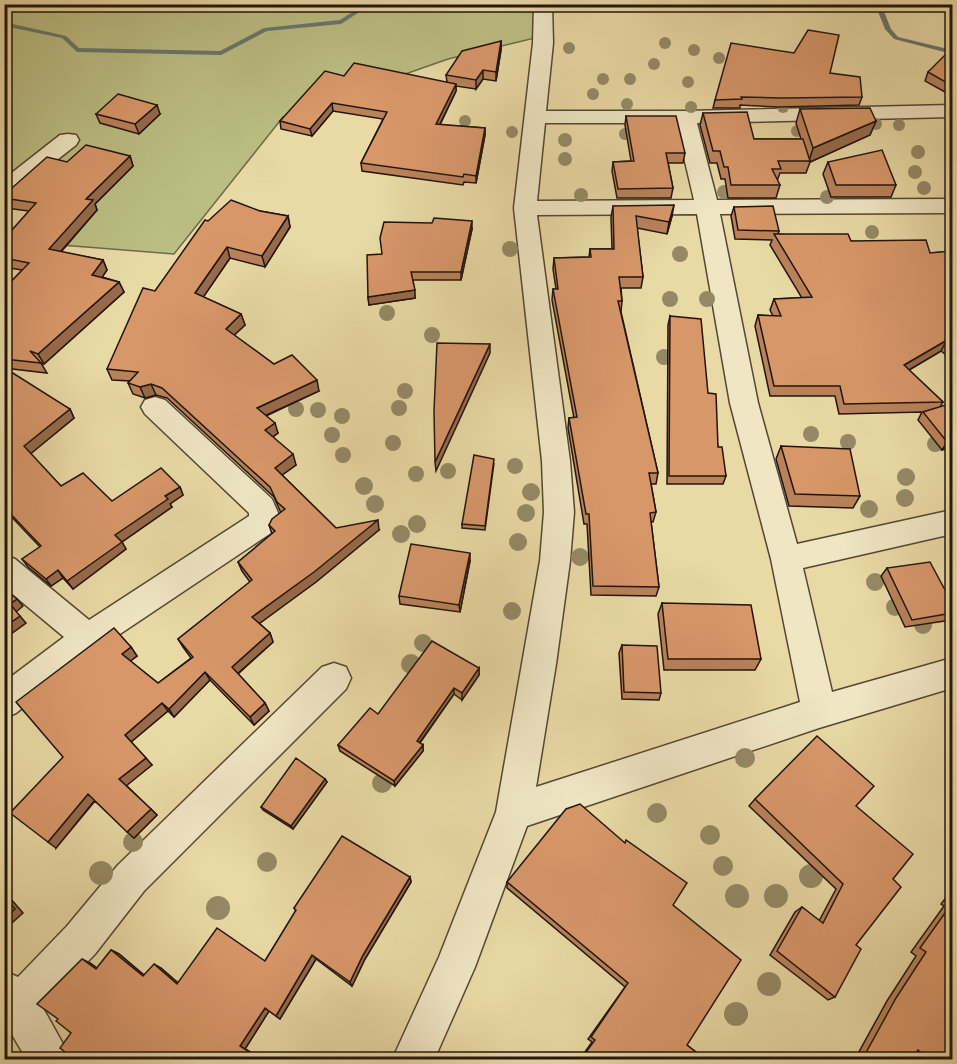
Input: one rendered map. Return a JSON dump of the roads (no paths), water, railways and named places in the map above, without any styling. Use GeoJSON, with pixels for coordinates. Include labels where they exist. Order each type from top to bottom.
{"type":"FeatureCollection","features":[{"type":"Feature","properties":{"kind":"street"},"geometry":{"type":"LineString","coordinates":[[413,1059],[455,967],[514,812],[540,664],[555,561],[559,512],[556,461],[525,208],[543,43],[543,4]]}},
{"type":"Feature","properties":{"kind":"street"},"geometry":{"type":"LineString","coordinates":[[534,117],[685,117],[952,111]]}},
{"type":"Feature","properties":{"kind":"street"},"geometry":{"type":"LineString","coordinates":[[685,117],[706,207],[744,403],[786,560],[819,712]]}},
{"type":"Feature","properties":{"kind":"street"},"geometry":{"type":"LineString","coordinates":[[4,190],[68,140]]}},
{"type":"Feature","properties":{"kind":"street"},"geometry":{"type":"LineString","coordinates":[[525,208],[952,206]]}},
{"type":"Feature","properties":{"kind":"street"},"geometry":{"type":"LineString","coordinates":[[4,702],[88,638],[260,524],[264,516],[262,507],[155,407]]}},
{"type":"Feature","properties":{"kind":"street"},"geometry":{"type":"LineString","coordinates":[[786,560],[952,522]]}},
{"type":"Feature","properties":{"kind":"street"},"geometry":{"type":"LineString","coordinates":[[4,568],[88,638]]}},
{"type":"Feature","properties":{"kind":"street"},"geometry":{"type":"LineString","coordinates":[[514,812],[819,712],[952,673]]}},
{"type":"Feature","properties":{"kind":"street"},"geometry":{"type":"LineString","coordinates":[[51,1059],[11,998],[81,940],[130,878],[334,678]]}},
{"type":"Feature","properties":{"kind":"waterway"},"geometry":{"type":"LineString","coordinates":[[4,24],[64,37],[77,50],[221,53],[266,29],[341,22],[359,10],[374,4]]}},
{"type":"Feature","properties":{"kind":"waterway"},"geometry":{"type":"LineString","coordinates":[[878,4],[888,29],[896,38],[952,52]]}}]}
